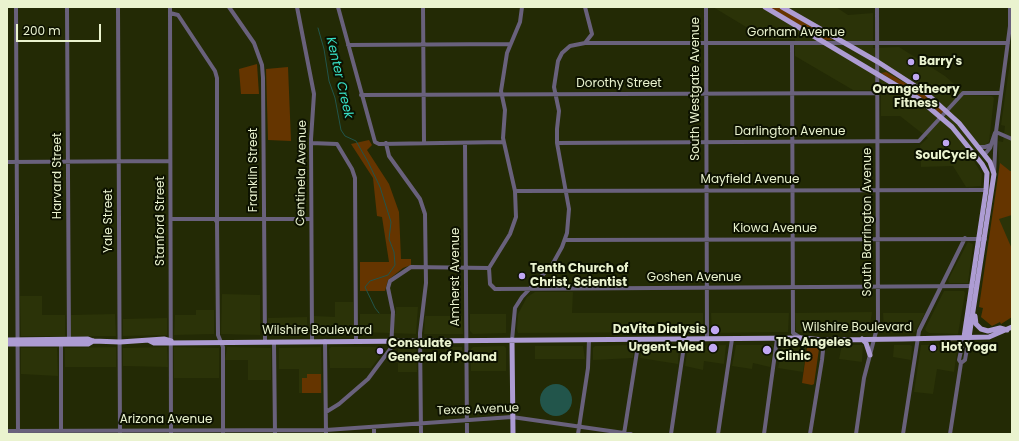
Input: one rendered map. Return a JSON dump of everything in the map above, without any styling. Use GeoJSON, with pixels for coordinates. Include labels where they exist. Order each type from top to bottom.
{"type":"FeatureCollection","features":[{"type":"Feature","properties":{"kind":"main road"},"geometry":{"type":"LineString","coordinates":[[765,7],[919,99],[942,117],[982,164],[987,173],[986,190],[972,287],[967,337]]}},
{"type":"Feature","properties":{"kind":"main road"},"geometry":{"type":"LineString","coordinates":[[782,7],[878,62],[908,81],[947,110],[979,146],[992,166],[994,174],[985,239],[967,337]]}},
{"type":"Feature","properties":{"kind":"main road"},"geometry":{"type":"LineString","coordinates":[[841,52],[867,64],[878,62]]}},
{"type":"Feature","properties":{"kind":"main road"},"geometry":{"type":"LineString","coordinates":[[877,73],[886,71],[908,81]]}},
{"type":"Feature","properties":{"kind":"main road"},"geometry":{"type":"LineString","coordinates":[[974,153],[980,152],[979,146]]}},
{"type":"Feature","properties":{"kind":"main road"},"geometry":{"type":"LineString","coordinates":[[982,164],[982,158],[985,154]]}},
{"type":"Feature","properties":{"kind":"main road"},"geometry":{"type":"LineString","coordinates":[[976,293],[975,318],[978,327],[985,331],[1000,328],[1007,330]]}},
{"type":"Feature","properties":{"kind":"main road","name":"Wilshire Boulevard"},"geometry":{"type":"LineString","coordinates":[[7,340],[17,342],[61,342],[88,339],[93,341],[150,341],[156,343],[171,341],[274,342],[800,338],[824,340],[862,340],[989,337],[1007,330],[1012,326]]}},
{"type":"Feature","properties":{"kind":"main road"},"geometry":{"type":"LineString","coordinates":[[512,340],[513,434]]}},
{"type":"Feature","properties":{"kind":"main road"},"geometry":{"type":"LineString","coordinates":[[862,340],[867,344],[870,355]]}},
{"type":"Feature","properties":{"kind":"main road","name":"Wilshire Boulevard"},"geometry":{"type":"LineString","coordinates":[[7,344],[17,342]]}},
{"type":"Feature","properties":{"kind":"street"},"geometry":{"type":"LineString","coordinates":[[16,7],[18,433]]}},
{"type":"Feature","properties":{"kind":"street","name":"Harvard Street"},"geometry":{"type":"LineString","coordinates":[[67,7],[69,341]]}},
{"type":"Feature","properties":{"kind":"street","name":"Yale Street"},"geometry":{"type":"LineString","coordinates":[[118,7],[120,432]]}},
{"type":"Feature","properties":{"kind":"street","name":"Stanford Street"},"geometry":{"type":"LineString","coordinates":[[170,7],[172,432]]}},
{"type":"Feature","properties":{"kind":"street","name":"Franklin Street"},"geometry":{"type":"LineString","coordinates":[[229,7],[254,43],[262,65],[264,84],[265,342]]}},
{"type":"Feature","properties":{"kind":"street","name":"Centinela Avenue"},"geometry":{"type":"LineString","coordinates":[[297,7],[314,94],[311,143],[312,341]]}},
{"type":"Feature","properties":{"kind":"street"},"geometry":{"type":"LineString","coordinates":[[338,7],[375,142],[504,142]]}},
{"type":"Feature","properties":{"kind":"street"},"geometry":{"type":"LineString","coordinates":[[423,7],[424,143]]}},
{"type":"Feature","properties":{"kind":"street"},"geometry":{"type":"LineString","coordinates":[[326,412],[339,404],[368,379],[390,348],[392,341],[393,312],[388,291],[389,283],[407,268],[489,268],[502,250],[514,224],[516,210],[515,191],[504,142],[505,110],[501,94],[504,65],[510,44],[520,22],[522,7]]}},
{"type":"Feature","properties":{"kind":"street"},"geometry":{"type":"LineString","coordinates":[[585,7],[592,34],[585,43]]}},
{"type":"Feature","properties":{"kind":"street","name":"South Westgate Avenue"},"geometry":{"type":"LineString","coordinates":[[706,7],[707,339]]}},
{"type":"Feature","properties":{"kind":"street","name":"South Barrington Avenue"},"geometry":{"type":"LineString","coordinates":[[856,434],[870,355],[878,324],[877,7]]}},
{"type":"Feature","properties":{"kind":"street"},"geometry":{"type":"LineString","coordinates":[[994,174],[996,132],[1008,43],[1010,7]]}},
{"type":"Feature","properties":{"kind":"street"},"geometry":{"type":"LineString","coordinates":[[170,13],[178,15],[212,65],[217,78],[218,335],[223,346],[224,432]]}},
{"type":"Feature","properties":{"kind":"street","name":"Gorham Avenue"},"geometry":{"type":"LineString","coordinates":[[554,94],[558,61],[562,53],[570,46],[585,43],[1008,43]]}},
{"type":"Feature","properties":{"kind":"street"},"geometry":{"type":"LineString","coordinates":[[792,43],[793,333],[800,338]]}},
{"type":"Feature","properties":{"kind":"street"},"geometry":{"type":"LineString","coordinates":[[348,45],[510,44]]}},
{"type":"Feature","properties":{"kind":"street","name":"Dorothy Street"},"geometry":{"type":"LineString","coordinates":[[361,95],[706,94],[792,92],[877,93]]}},
{"type":"Feature","properties":{"kind":"street","name":"Darlington Avenue"},"geometry":{"type":"LineString","coordinates":[[557,143],[919,141],[963,93],[1001,93]]}},
{"type":"Feature","properties":{"kind":"street"},"geometry":{"type":"LineString","coordinates":[[512,340],[515,308],[522,297],[552,265],[565,240],[569,218],[566,191],[557,143],[556,129],[559,111],[554,94]]}},
{"type":"Feature","properties":{"kind":"street"},"geometry":{"type":"LineString","coordinates":[[996,132],[1012,139]]}},
{"type":"Feature","properties":{"kind":"street"},"geometry":{"type":"LineString","coordinates":[[985,154],[996,132]]}},
{"type":"Feature","properties":{"kind":"street"},"geometry":{"type":"LineString","coordinates":[[311,143],[337,144],[352,169],[356,186],[356,341]]}},
{"type":"Feature","properties":{"kind":"street"},"geometry":{"type":"LineString","coordinates":[[386,143],[389,156],[418,195],[423,204],[425,214],[426,268],[420,341],[421,434]]}},
{"type":"Feature","properties":{"kind":"street","name":"Amherst Avenue"},"geometry":{"type":"LineString","coordinates":[[465,143],[467,434]]}},
{"type":"Feature","properties":{"kind":"street"},"geometry":{"type":"LineString","coordinates":[[979,146],[987,147],[991,144]]}},
{"type":"Feature","properties":{"kind":"street"},"geometry":{"type":"LineString","coordinates":[[7,162],[170,161]]}},
{"type":"Feature","properties":{"kind":"street","name":"Mayfield Avenue"},"geometry":{"type":"LineString","coordinates":[[515,191],[986,190]]}},
{"type":"Feature","properties":{"kind":"street"},"geometry":{"type":"LineString","coordinates":[[171,220],[311,219]]}},
{"type":"Feature","properties":{"kind":"street"},"geometry":{"type":"LineString","coordinates":[[903,434],[918,338],[965,238]]}},
{"type":"Feature","properties":{"kind":"street","name":"Kiowa Avenue"},"geometry":{"type":"LineString","coordinates":[[565,240],[985,239]]}},
{"type":"Feature","properties":{"kind":"street","name":"Goshen Avenue"},"geometry":{"type":"LineString","coordinates":[[489,268],[490,284],[493,288],[972,287]]}},
{"type":"Feature","properties":{"kind":"street"},"geometry":{"type":"LineString","coordinates":[[972,287],[978,283]]}},
{"type":"Feature","properties":{"kind":"street"},"geometry":{"type":"LineString","coordinates":[[950,434],[961,363],[965,360],[967,337]]}},
{"type":"Feature","properties":{"kind":"street"},"geometry":{"type":"LineString","coordinates":[[671,434],[685,339]]}},
{"type":"Feature","properties":{"kind":"street"},"geometry":{"type":"LineString","coordinates":[[718,434],[732,339]]}},
{"type":"Feature","properties":{"kind":"street"},"geometry":{"type":"LineString","coordinates":[[764,434],[777,339]]}},
{"type":"Feature","properties":{"kind":"street"},"geometry":{"type":"LineString","coordinates":[[578,434],[588,368],[589,340]]}},
{"type":"Feature","properties":{"kind":"street"},"geometry":{"type":"LineString","coordinates":[[624,434],[639,340]]}},
{"type":"Feature","properties":{"kind":"street"},"geometry":{"type":"LineString","coordinates":[[810,434],[824,340]]}},
{"type":"Feature","properties":{"kind":"street"},"geometry":{"type":"LineString","coordinates":[[325,341],[326,432]]}},
{"type":"Feature","properties":{"kind":"street"},"geometry":{"type":"LineString","coordinates":[[61,342],[62,433]]}},
{"type":"Feature","properties":{"kind":"street"},"geometry":{"type":"LineString","coordinates":[[274,342],[275,432]]}},
{"type":"Feature","properties":{"kind":"street","name":"Texas Avenue"},"geometry":{"type":"LineString","coordinates":[[326,432],[421,423],[512,417],[631,434]]}},
{"type":"Feature","properties":{"kind":"street"},"geometry":{"type":"LineString","coordinates":[[374,427],[374,434]]}},
{"type":"Feature","properties":{"kind":"street","name":"Arizona Avenue"},"geometry":{"type":"LineString","coordinates":[[7,432],[326,432]]}},
{"type":"Feature","properties":{"kind":"shaded area"},"geometry":{"type":"Polygon","coordinates":[[[713,7],[836,7],[848,15],[873,13],[873,48],[899,47],[945,76],[967,95],[992,96],[994,98],[989,142],[970,155],[982,174],[981,186],[966,187],[953,166],[921,167],[920,145],[928,138],[900,116],[881,116],[881,90],[853,90],[795,56],[795,39],[766,39],[713,7]]]}},
{"type":"Feature","properties":{"kind":"shaded area"},"geometry":{"type":"Polygon","coordinates":[[[769,7],[779,7],[833,40],[825,40],[769,7]]]}},
{"type":"Feature","properties":{"kind":"shaded area"},"geometry":{"type":"Polygon","coordinates":[[[1012,48],[1012,317],[1001,324],[1000,322],[992,326],[981,317],[983,308],[979,307],[999,168],[998,141],[1003,142],[1005,126],[1001,125],[1012,48]]]}},
{"type":"Feature","properties":{"kind":"shaded area"},"geometry":{"type":"Polygon","coordinates":[[[257,64],[259,94],[241,94],[239,69],[257,64]]]}},
{"type":"Feature","properties":{"kind":"shaded area"},"geometry":{"type":"Polygon","coordinates":[[[288,67],[291,141],[268,140],[266,69],[288,67]]]}},
{"type":"Feature","properties":{"kind":"shaded area"},"geometry":{"type":"Polygon","coordinates":[[[886,72],[919,91],[944,110],[941,114],[920,97],[881,73],[886,72]]]}},
{"type":"Feature","properties":{"kind":"shaded area"},"geometry":{"type":"Polygon","coordinates":[[[369,140],[372,145],[367,150],[389,184],[399,212],[401,259],[411,259],[411,265],[403,268],[388,280],[385,291],[360,291],[360,262],[389,262],[382,217],[377,216],[373,178],[351,144],[369,140]]]}},
{"type":"Feature","properties":{"kind":"shaded area"},"geometry":{"type":"Polygon","coordinates":[[[1000,163],[1012,171],[1012,215],[999,219],[1012,249],[1012,317],[1001,324],[1000,322],[992,326],[981,317],[983,308],[979,307],[1000,163]]]}},
{"type":"Feature","properties":{"kind":"shaded area"},"geometry":{"type":"Polygon","coordinates":[[[968,242],[973,244],[968,283],[949,283],[948,280],[968,242]]]}},
{"type":"Feature","properties":{"kind":"shaded area"},"geometry":{"type":"Polygon","coordinates":[[[944,291],[964,291],[965,293],[958,334],[929,333],[925,329],[944,291]]]}},
{"type":"Feature","properties":{"kind":"shaded area"},"geometry":{"type":"Polygon","coordinates":[[[535,292],[573,292],[572,313],[703,313],[703,332],[518,333],[518,314],[527,297],[535,292]]]}},
{"type":"Feature","properties":{"kind":"shaded area"},"geometry":{"type":"Polygon","coordinates":[[[222,294],[260,295],[260,335],[221,334],[222,294]]]}},
{"type":"Feature","properties":{"kind":"shaded area"},"geometry":{"type":"Polygon","coordinates":[[[20,296],[42,296],[42,315],[65,315],[65,336],[21,336],[20,296]]]}},
{"type":"Feature","properties":{"kind":"shaded area"},"geometry":{"type":"Polygon","coordinates":[[[335,302],[353,302],[354,332],[352,334],[314,334],[314,316],[335,317],[335,302]]]}},
{"type":"Feature","properties":{"kind":"shaded area"},"geometry":{"type":"Polygon","coordinates":[[[396,307],[418,307],[416,334],[360,332],[360,314],[396,314],[396,307]]]}},
{"type":"Feature","properties":{"kind":"shaded area"},"geometry":{"type":"Polygon","coordinates":[[[196,310],[214,310],[214,334],[174,335],[175,315],[196,315],[196,310]]]}},
{"type":"Feature","properties":{"kind":"shaded area"},"geometry":{"type":"Polygon","coordinates":[[[872,312],[869,332],[796,331],[795,313],[872,312]]]}},
{"type":"Feature","properties":{"kind":"shaded area"},"geometry":{"type":"Polygon","coordinates":[[[711,313],[789,313],[788,332],[712,333],[711,313]]]}},
{"type":"Feature","properties":{"kind":"shaded area"},"geometry":{"type":"Polygon","coordinates":[[[883,313],[925,313],[915,332],[886,332],[884,330],[883,313]]]}},
{"type":"Feature","properties":{"kind":"shaded area"},"geometry":{"type":"Polygon","coordinates":[[[115,314],[116,336],[71,336],[71,315],[115,314]]]}},
{"type":"Feature","properties":{"kind":"shaded area"},"geometry":{"type":"Polygon","coordinates":[[[470,314],[506,314],[506,333],[473,334],[470,331],[470,314]]]}},
{"type":"Feature","properties":{"kind":"shaded area"},"geometry":{"type":"Polygon","coordinates":[[[425,316],[462,316],[463,334],[424,334],[425,316]]]}},
{"type":"Feature","properties":{"kind":"shaded area"},"geometry":{"type":"Polygon","coordinates":[[[307,317],[307,334],[268,333],[268,318],[307,317]]]}},
{"type":"Feature","properties":{"kind":"shaded area"},"geometry":{"type":"Polygon","coordinates":[[[167,318],[167,335],[123,336],[123,319],[167,318]]]}},
{"type":"Feature","properties":{"kind":"shaded area"},"geometry":{"type":"Polygon","coordinates":[[[958,344],[954,372],[937,369],[933,394],[914,392],[921,345],[958,344]]]}},
{"type":"Feature","properties":{"kind":"shaded area"},"geometry":{"type":"Polygon","coordinates":[[[631,345],[634,347],[633,358],[593,360],[593,348],[595,346],[631,345]]]}},
{"type":"Feature","properties":{"kind":"shaded area"},"geometry":{"type":"Polygon","coordinates":[[[679,345],[678,364],[640,358],[642,346],[679,345]]]}},
{"type":"Feature","properties":{"kind":"shaded area"},"geometry":{"type":"Polygon","coordinates":[[[726,345],[724,364],[704,361],[703,370],[685,366],[688,346],[726,345]]]}},
{"type":"Feature","properties":{"kind":"shaded area"},"geometry":{"type":"Polygon","coordinates":[[[736,345],[772,345],[774,347],[770,367],[753,363],[752,369],[732,366],[736,345]]]}},
{"type":"Feature","properties":{"kind":"shaded area"},"geometry":{"type":"Polygon","coordinates":[[[807,345],[803,372],[778,368],[783,346],[807,345]]]}},
{"type":"Feature","properties":{"kind":"shaded area"},"geometry":{"type":"Polygon","coordinates":[[[842,345],[863,345],[862,362],[839,359],[842,345]]]}},
{"type":"Feature","properties":{"kind":"shaded area"},"geometry":{"type":"Polygon","coordinates":[[[894,345],[912,346],[911,360],[893,357],[894,345]]]}},
{"type":"Feature","properties":{"kind":"shaded area"},"geometry":{"type":"Polygon","coordinates":[[[504,346],[506,348],[506,371],[471,371],[471,349],[473,347],[504,346]]]}},
{"type":"Feature","properties":{"kind":"shaded area"},"geometry":{"type":"Polygon","coordinates":[[[535,346],[583,346],[585,359],[535,359],[535,346]]]}},
{"type":"Feature","properties":{"kind":"shaded area"},"geometry":{"type":"Polygon","coordinates":[[[116,347],[116,367],[65,367],[65,348],[116,347]]]}},
{"type":"Feature","properties":{"kind":"shaded area"},"geometry":{"type":"Polygon","coordinates":[[[167,347],[168,367],[123,366],[123,348],[167,347]]]}},
{"type":"Feature","properties":{"kind":"shaded area"},"geometry":{"type":"Polygon","coordinates":[[[174,347],[219,348],[219,378],[174,378],[174,347]]]}},
{"type":"Feature","properties":{"kind":"shaded area"},"geometry":{"type":"Polygon","coordinates":[[[227,347],[271,348],[271,380],[248,380],[248,360],[225,360],[227,347]]]}},
{"type":"Feature","properties":{"kind":"shaded area"},"geometry":{"type":"Polygon","coordinates":[[[321,347],[322,393],[299,393],[299,369],[279,369],[279,348],[321,347]]]}},
{"type":"Feature","properties":{"kind":"shaded area"},"geometry":{"type":"Polygon","coordinates":[[[331,347],[383,347],[384,351],[371,368],[330,368],[329,349],[331,347]]]}},
{"type":"Feature","properties":{"kind":"shaded area"},"geometry":{"type":"Polygon","coordinates":[[[398,347],[416,347],[417,372],[398,372],[398,347]]]}},
{"type":"Feature","properties":{"kind":"shaded area"},"geometry":{"type":"Polygon","coordinates":[[[445,347],[462,347],[462,359],[445,359],[445,347]]]}},
{"type":"Feature","properties":{"kind":"shaded area"},"geometry":{"type":"Polygon","coordinates":[[[807,347],[817,347],[819,349],[814,384],[812,385],[802,383],[807,347]]]}},
{"type":"Feature","properties":{"kind":"shaded area"},"geometry":{"type":"Polygon","coordinates":[[[21,348],[57,348],[58,376],[21,374],[21,348]]]}},
{"type":"Feature","properties":{"kind":"shaded area"},"geometry":{"type":"Polygon","coordinates":[[[307,374],[321,374],[321,393],[302,393],[302,378],[307,378],[307,374]]]}},
{"type":"Feature","properties":{"kind":"water"},"geometry":{"type":"Polygon","coordinates":[[[556,384],[562,385],[569,391],[572,400],[571,406],[565,413],[556,416],[550,415],[543,409],[540,400],[541,394],[547,387],[556,384]]]}},
{"type":"Feature","properties":{"kind":"waterway","name":"Kenter Creek"},"geometry":{"type":"LineString","coordinates":[[318,28],[324,49],[329,81],[335,98],[341,130],[345,136],[356,141],[368,162],[380,187],[391,222],[389,239],[394,252],[395,265],[388,275],[370,281],[365,287],[379,313]]}},
{"type":"Feature","properties":{"kind":"place","name":"Barry's"},"geometry":{"type":"Point","coordinates":[911,62]}},
{"type":"Feature","properties":{"kind":"place","name":"Orangetheory Fitness"},"geometry":{"type":"Point","coordinates":[916,77]}},
{"type":"Feature","properties":{"kind":"place","name":"SoulCycle"},"geometry":{"type":"Point","coordinates":[946,143]}},
{"type":"Feature","properties":{"kind":"place","name":"Tenth Church of Christ, Scientist"},"geometry":{"type":"Point","coordinates":[522,276]}},
{"type":"Feature","properties":{"kind":"place","name":"DaVita Dialysis"},"geometry":{"type":"Point","coordinates":[715,330]}},
{"type":"Feature","properties":{"kind":"place","name":"Urgent-Med"},"geometry":{"type":"Point","coordinates":[713,348]}},
{"type":"Feature","properties":{"kind":"place","name":"Hot Yoga"},"geometry":{"type":"Point","coordinates":[933,348]}},
{"type":"Feature","properties":{"kind":"place","name":"The Angeles Clinic"},"geometry":{"type":"Point","coordinates":[767,350]}},
{"type":"Feature","properties":{"kind":"place","name":"Consulate General of Poland"},"geometry":{"type":"Point","coordinates":[380,351]}}]}
